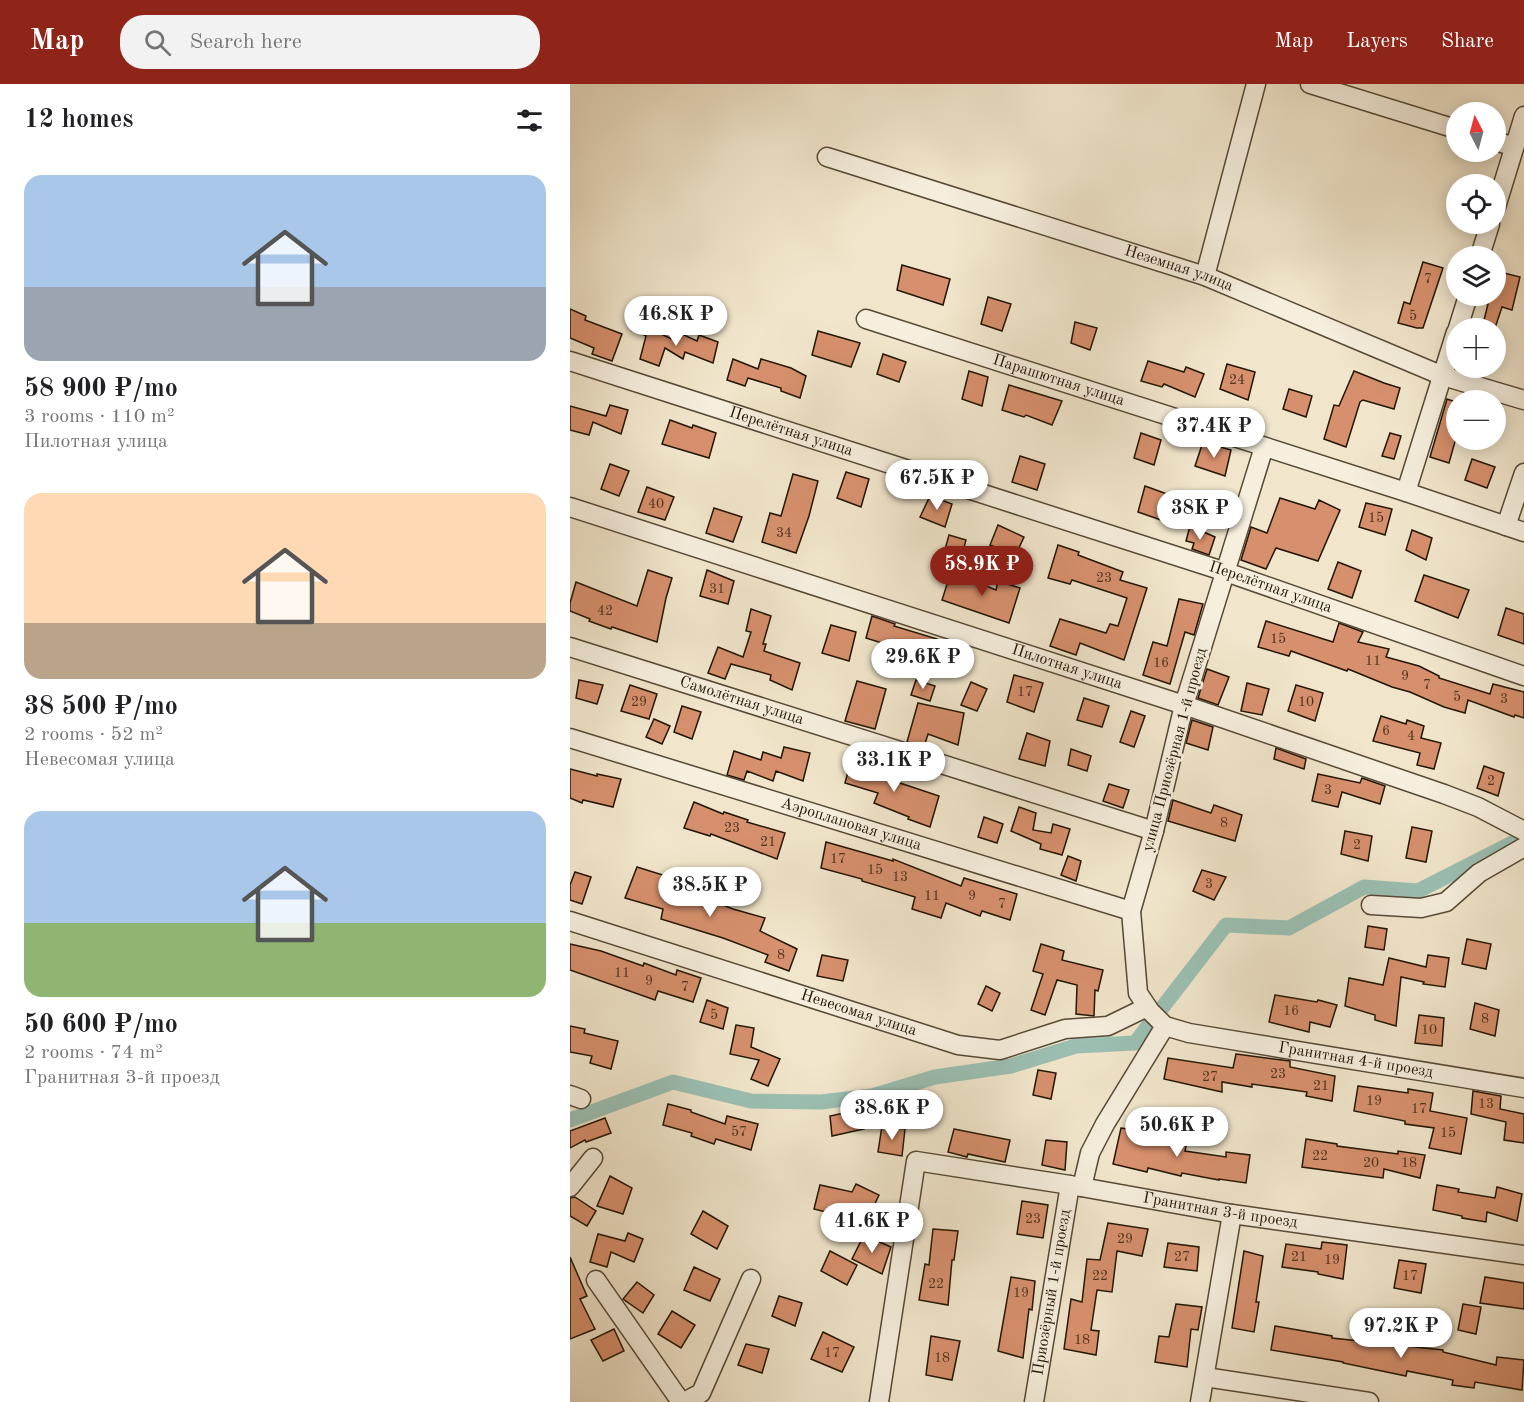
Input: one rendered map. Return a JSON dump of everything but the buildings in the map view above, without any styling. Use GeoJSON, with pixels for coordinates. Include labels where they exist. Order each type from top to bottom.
{"type":"FeatureCollection","features":[{"type":"Feature","properties":{"kind":"street"},"geometry":{"type":"LineString","coordinates":[[1205,276],[1256,84]]}},
{"type":"Feature","properties":{"kind":"street"},"geometry":{"type":"LineString","coordinates":[[1310,84],[1446,126]]}},
{"type":"Feature","properties":{"kind":"street"},"geometry":{"type":"LineString","coordinates":[[1506,174],[1524,116]]}},
{"type":"Feature","properties":{"kind":"street"},"geometry":{"type":"LineString","coordinates":[[1506,144],[1514,147]]}},
{"type":"Feature","properties":{"kind":"street","name":"Неземная улица"},"geometry":{"type":"LineString","coordinates":[[826,157],[1205,276],[1443,376],[1524,400]]}},
{"type":"Feature","properties":{"kind":"street","name":"Парашютная улица"},"geometry":{"type":"LineString","coordinates":[[866,319],[1524,532]]}},
{"type":"Feature","properties":{"kind":"street","name":"Перелётная улица"},"geometry":{"type":"LineString","coordinates":[[570,361],[1226,572],[1524,676]]}},
{"type":"Feature","properties":{"kind":"street"},"geometry":{"type":"LineString","coordinates":[[1406,492],[1446,366]]}},
{"type":"Feature","properties":{"kind":"street","name":"улица Приозёрная 1-й проезд"},"geometry":{"type":"LineString","coordinates":[[1189,1033],[1165,1025],[1148,1009],[1138,993],[1131,911],[1154,831],[1184,705],[1264,447]]}},
{"type":"Feature","properties":{"kind":"street"},"geometry":{"type":"LineString","coordinates":[[1506,526],[1524,473]]}},
{"type":"Feature","properties":{"kind":"street","name":"Пилотная улица"},"geometry":{"type":"LineString","coordinates":[[570,507],[1184,705],[1444,794],[1478,807],[1523,836]]}},
{"type":"Feature","properties":{"kind":"street","name":"Самолётная улица"},"geometry":{"type":"LineString","coordinates":[[570,647],[1154,831]]}},
{"type":"Feature","properties":{"kind":"street","name":"Аэроплановая улица"},"geometry":{"type":"LineString","coordinates":[[570,738],[1131,911]]}},
{"type":"Feature","properties":{"kind":"street"},"geometry":{"type":"LineString","coordinates":[[1371,905],[1421,908],[1446,902],[1523,836]]}},
{"type":"Feature","properties":{"kind":"street","name":"Невесомая улица"},"geometry":{"type":"LineString","coordinates":[[570,921],[958,1046],[1000,1050],[1065,1029],[1108,1026],[1148,1009]]}},
{"type":"Feature","properties":{"kind":"street","name":"Приозёрный 1-й проезд"},"geometry":{"type":"LineString","coordinates":[[1035,1402],[1076,1186],[1105,1124],[1165,1025]]}},
{"type":"Feature","properties":{"kind":"street","name":"Гранитная 4-й проезд"},"geometry":{"type":"LineString","coordinates":[[1189,1033],[1524,1088]]}},
{"type":"Feature","properties":{"kind":"street"},"geometry":{"type":"LineString","coordinates":[[570,1187],[593,1158]]}},
{"type":"Feature","properties":{"kind":"street","name":"Гранитная 3-й проезд"},"geometry":{"type":"LineString","coordinates":[[879,1402],[916,1161],[1076,1186],[1232,1214],[1524,1255]]}},
{"type":"Feature","properties":{"kind":"street"},"geometry":{"type":"LineString","coordinates":[[1200,1402],[1232,1214]]}},
{"type":"Feature","properties":{"kind":"street"},"geometry":{"type":"LineString","coordinates":[[596,1280],[682,1402],[701,1393],[751,1279]]}},
{"type":"Feature","properties":{"kind":"street"},"geometry":{"type":"LineString","coordinates":[[1205,1377],[1369,1402]]}},
{"type":"Feature","properties":{"kind":"waterway"},"geometry":{"type":"LineString","coordinates":[[570,1120],[673,1082],[751,1101],[821,1102],[872,1096],[935,1077],[1011,1066],[1076,1046],[1135,1043],[1226,925],[1289,928],[1364,887],[1418,891],[1524,837]]}}]}
